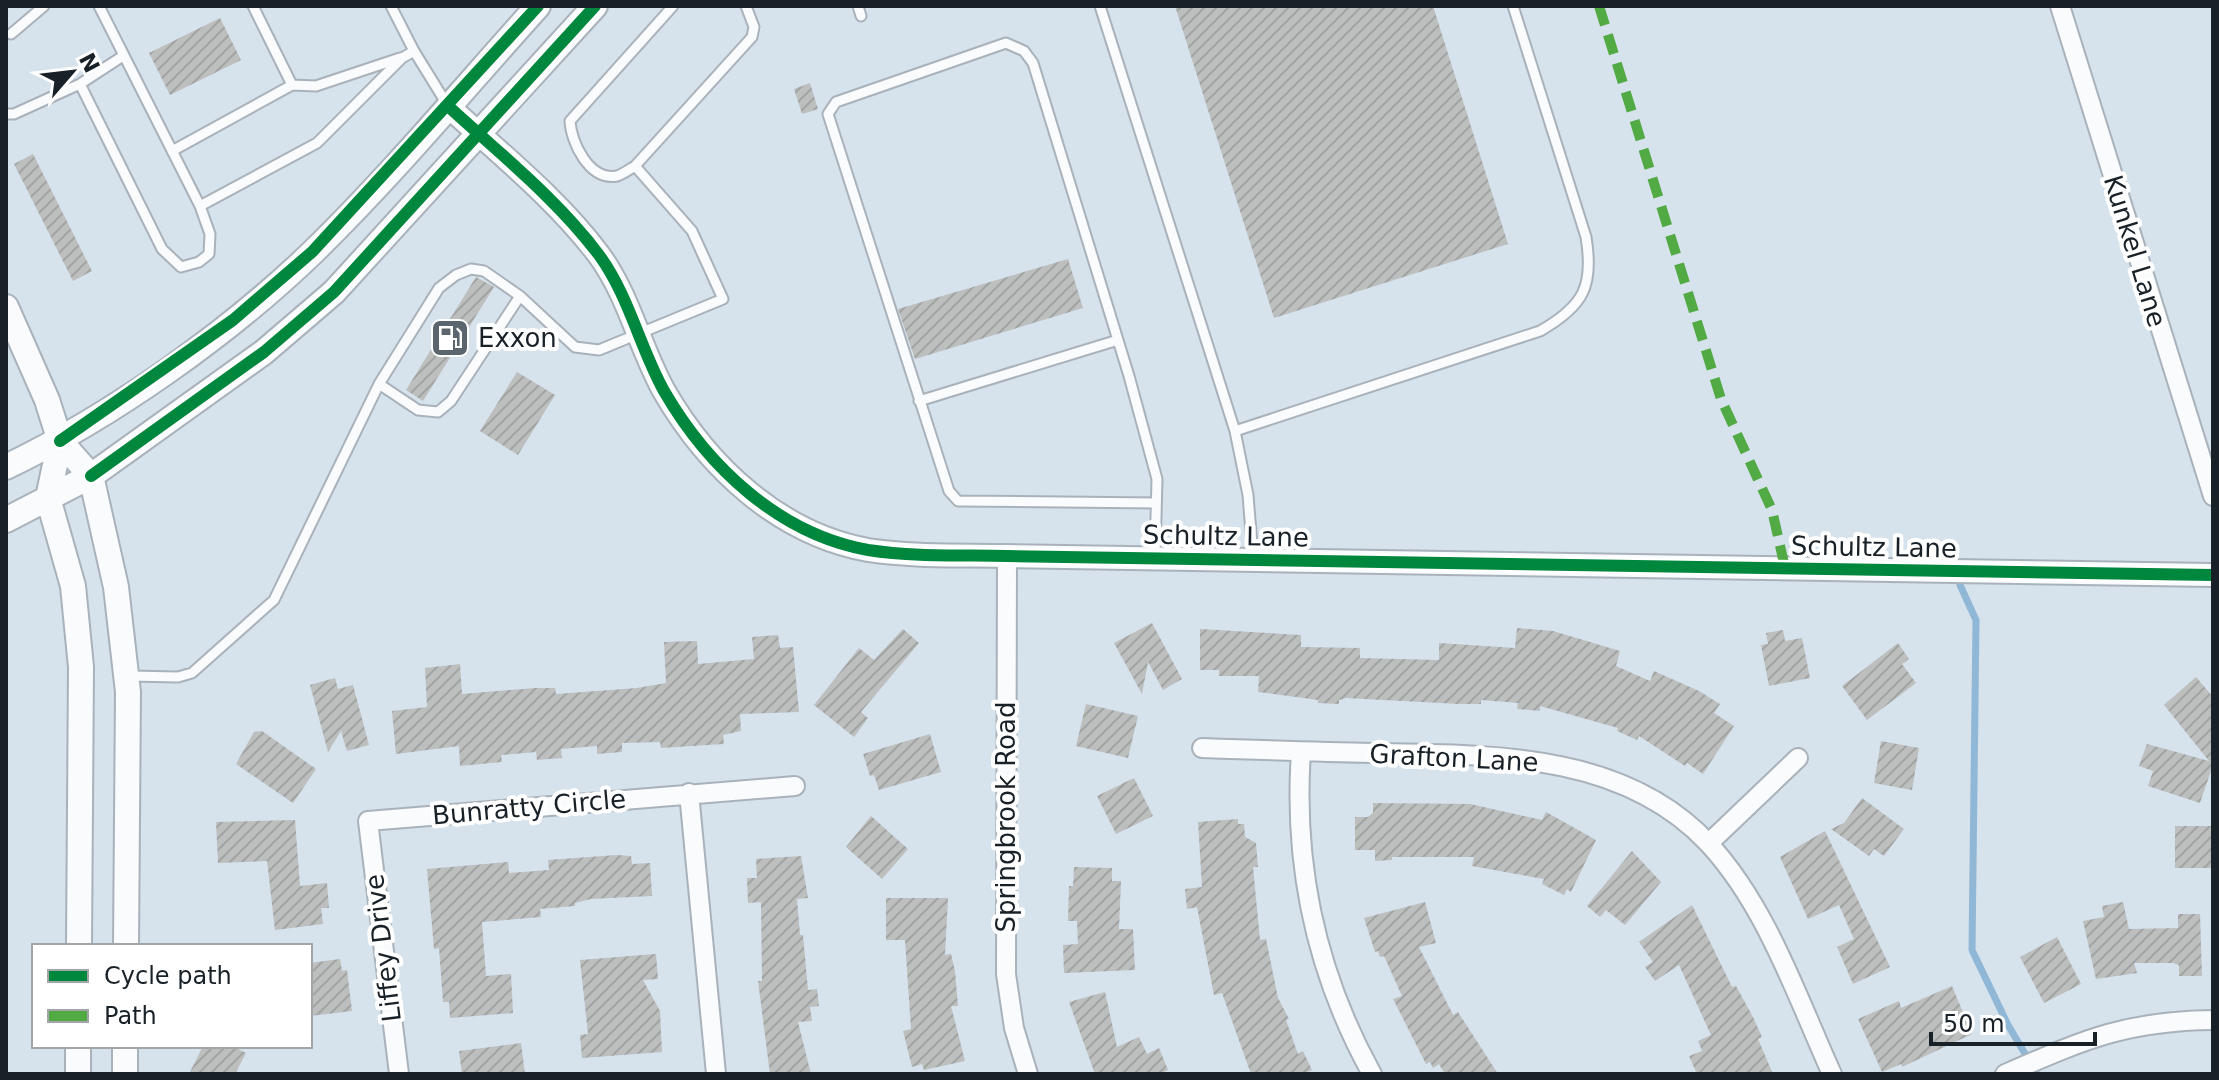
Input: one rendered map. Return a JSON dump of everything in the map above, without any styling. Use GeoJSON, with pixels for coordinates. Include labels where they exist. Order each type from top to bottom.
{"type":"FeatureCollection","features":[{"type":"Feature","properties":{"kind":"main road"},"geometry":{"type":"LineString","coordinates":[[6,467],[60,441],[233,320],[312,252],[538,6]]}},
{"type":"Feature","properties":{"kind":"main road"},"geometry":{"type":"LineString","coordinates":[[6,520],[91,476],[264,352],[334,292],[595,6]]}},
{"type":"Feature","properties":{"kind":"main road"},"geometry":{"type":"LineString","coordinates":[[6,307],[47,400],[60,441],[91,476],[116,587],[126,676],[126,944]]}},
{"type":"Feature","properties":{"kind":"main road"},"geometry":{"type":"LineString","coordinates":[[60,441],[48,498],[73,586],[81,667],[79,944]]}},
{"type":"Feature","properties":{"kind":"main road"},"geometry":{"type":"LineString","coordinates":[[78,1048],[78,1074]]}},
{"type":"Feature","properties":{"kind":"main road"},"geometry":{"type":"LineString","coordinates":[[125,1048],[125,1074]]}},
{"type":"Feature","properties":{"kind":"street","name":"Kunkel Lane"},"geometry":{"type":"LineString","coordinates":[[2060,6],[2213,496]]}},
{"type":"Feature","properties":{"kind":"street","name":"Schultz Lane"},"geometry":{"type":"LineString","coordinates":[[448,106],[564,215],[600,257],[640,334],[663,388],[691,434],[726,473],[773,512],[823,536],[866,549],[1007,556],[2213,575]]}},
{"type":"Feature","properties":{"kind":"street","name":"Springbrook Road"},"geometry":{"type":"LineString","coordinates":[[1007,556],[1006,974],[1014,1028],[1028,1074]]}},
{"type":"Feature","properties":{"kind":"street","name":"Grafton Lane"},"geometry":{"type":"LineString","coordinates":[[1202,748],[1486,755],[1542,760],[1604,778],[1640,795],[1675,816],[1709,843],[1740,885],[1771,940],[1832,1074]]}},
{"type":"Feature","properties":{"kind":"street"},"geometry":{"type":"LineString","coordinates":[[1301,752],[1300,836],[1315,939],[1332,992],[1372,1074]]}},
{"type":"Feature","properties":{"kind":"street"},"geometry":{"type":"LineString","coordinates":[[1709,843],[1798,758]]}},
{"type":"Feature","properties":{"kind":"street","name":"Bunratty Circle"},"geometry":{"type":"LineString","coordinates":[[368,821],[795,786]]}},
{"type":"Feature","properties":{"kind":"street"},"geometry":{"type":"LineString","coordinates":[[689,793],[716,1074]]}},
{"type":"Feature","properties":{"kind":"street","name":"Liffey Drive"},"geometry":{"type":"LineString","coordinates":[[368,821],[399,1074]]}},
{"type":"Feature","properties":{"kind":"street"},"geometry":{"type":"LineString","coordinates":[[2005,1074],[2125,1027],[2163,1021],[2213,1020]]}},
{"type":"Feature","properties":{"kind":"lane"},"geometry":{"type":"LineString","coordinates":[[11,34],[44,6]]}},
{"type":"Feature","properties":{"kind":"lane"},"geometry":{"type":"LineString","coordinates":[[80,84],[162,249],[181,267],[199,262],[209,254],[210,234],[200,206],[99,6]]}},
{"type":"Feature","properties":{"kind":"lane"},"geometry":{"type":"LineString","coordinates":[[253,6],[292,85]]}},
{"type":"Feature","properties":{"kind":"lane"},"geometry":{"type":"LineString","coordinates":[[391,6],[448,106]]}},
{"type":"Feature","properties":{"kind":"lane"},"geometry":{"type":"LineString","coordinates":[[673,6],[570,121],[575,148],[605,175],[618,176],[635,166],[752,37],[754,27],[746,6]]}},
{"type":"Feature","properties":{"kind":"lane"},"geometry":{"type":"LineString","coordinates":[[1100,6],[1235,431],[1248,495],[1253,558]]}},
{"type":"Feature","properties":{"kind":"lane"},"geometry":{"type":"LineString","coordinates":[[1235,431],[1540,331],[1564,317],[1582,297],[1591,268],[1586,237],[1513,6]]}},
{"type":"Feature","properties":{"kind":"lane"},"geometry":{"type":"LineString","coordinates":[[1155,556],[1157,479],[1033,63],[1024,51],[1006,43],[848,95],[836,102],[828,114],[949,491],[958,501],[1156,503]]}},
{"type":"Feature","properties":{"kind":"lane"},"geometry":{"type":"LineString","coordinates":[[172,151],[292,85],[316,86],[402,58],[414,51]]}},
{"type":"Feature","properties":{"kind":"lane"},"geometry":{"type":"LineString","coordinates":[[6,114],[14,114],[80,84],[123,56]]}},
{"type":"Feature","properties":{"kind":"lane"},"geometry":{"type":"LineString","coordinates":[[200,206],[317,143],[402,58]]}},
{"type":"Feature","properties":{"kind":"lane"},"geometry":{"type":"LineString","coordinates":[[126,676],[178,677],[192,673],[274,600],[379,384],[439,288],[456,275],[471,269],[484,271],[520,296],[575,347],[599,350],[723,299],[692,231],[635,166]]}},
{"type":"Feature","properties":{"kind":"lane"},"geometry":{"type":"LineString","coordinates":[[379,384],[418,410],[438,412],[451,401],[520,296]]}},
{"type":"Feature","properties":{"kind":"lane"},"geometry":{"type":"LineString","coordinates":[[919,401],[1118,340]]}},
{"type":"Feature","properties":{"kind":"building"},"geometry":{"type":"Polygon","coordinates":[[[1175,6],[1433,6],[1508,244],[1274,318],[1175,6]]]}},
{"type":"Feature","properties":{"kind":"building"},"geometry":{"type":"Polygon","coordinates":[[[220,18],[241,60],[170,95],[149,53],[220,18]]]}},
{"type":"Feature","properties":{"kind":"building"},"geometry":{"type":"Polygon","coordinates":[[[810,83],[818,109],[802,114],[794,89],[810,83]]]}},
{"type":"Feature","properties":{"kind":"building"},"geometry":{"type":"Polygon","coordinates":[[[33,154],[92,271],[73,281],[14,164],[33,154]]]}},
{"type":"Feature","properties":{"kind":"building"},"geometry":{"type":"Polygon","coordinates":[[[1068,259],[1083,308],[915,359],[898,309],[1068,259]]]}},
{"type":"Feature","properties":{"kind":"building","name":"Exxon"},"geometry":{"type":"Polygon","coordinates":[[[476,277],[494,287],[423,401],[406,390],[476,277]]]}},
{"type":"Feature","properties":{"kind":"building"},"geometry":{"type":"Polygon","coordinates":[[[517,372],[555,395],[518,455],[480,431],[517,372]]]}},
{"type":"Feature","properties":{"kind":"building"},"geometry":{"type":"Polygon","coordinates":[[[1152,623],[1182,679],[1163,690],[1148,662],[1142,694],[1114,643],[1152,623]]]}},
{"type":"Feature","properties":{"kind":"building"},"geometry":{"type":"Polygon","coordinates":[[[1517,628],[1553,631],[1620,651],[1616,666],[1650,681],[1654,671],[1699,691],[1720,704],[1714,713],[1734,726],[1703,774],[1639,736],[1637,740],[1617,731],[1618,728],[1540,706],[1540,711],[1517,709],[1518,703],[1481,700],[1481,704],[1459,704],[1346,698],[1339,700],[1339,704],[1318,703],[1318,700],[1258,692],[1259,676],[1219,676],[1219,670],[1200,670],[1200,629],[1301,635],[1301,647],[1360,648],[1360,658],[1439,660],[1439,643],[1515,648],[1517,628]]]}},
{"type":"Feature","properties":{"kind":"building"},"geometry":{"type":"Polygon","coordinates":[[[903,629],[919,643],[861,712],[868,718],[854,737],[814,705],[859,648],[874,660],[903,629]]]}},
{"type":"Feature","properties":{"kind":"building"},"geometry":{"type":"Polygon","coordinates":[[[1783,630],[1785,641],[1802,638],[1810,678],[1769,686],[1761,645],[1768,644],[1766,633],[1783,630]]]}},
{"type":"Feature","properties":{"kind":"building"},"geometry":{"type":"Polygon","coordinates":[[[778,635],[780,648],[793,647],[799,712],[740,714],[741,731],[723,735],[724,744],[661,748],[660,742],[622,743],[622,752],[597,754],[597,746],[561,749],[562,758],[537,760],[536,752],[501,755],[502,762],[460,766],[459,746],[396,754],[392,711],[427,707],[425,668],[460,664],[462,694],[535,688],[555,688],[556,694],[637,688],[666,683],[664,642],[697,641],[698,664],[754,659],[752,637],[778,635]]]}},
{"type":"Feature","properties":{"kind":"building"},"geometry":{"type":"Polygon","coordinates":[[[1898,643],[1909,659],[1902,664],[1916,683],[1867,720],[1842,686],[1898,643]]]}},
{"type":"Feature","properties":{"kind":"building"},"geometry":{"type":"Polygon","coordinates":[[[2196,677],[2213,697],[2213,765],[2200,803],[2148,786],[2153,771],[2139,766],[2147,744],[2209,761],[2164,705],[2196,677]]]}},
{"type":"Feature","properties":{"kind":"building"},"geometry":{"type":"Polygon","coordinates":[[[335,678],[338,689],[353,685],[369,745],[347,751],[341,731],[328,752],[310,685],[335,678]]]}},
{"type":"Feature","properties":{"kind":"building"},"geometry":{"type":"Polygon","coordinates":[[[1086,704],[1138,716],[1128,758],[1076,746],[1086,704]]]}},
{"type":"Feature","properties":{"kind":"building"},"geometry":{"type":"Polygon","coordinates":[[[262,731],[316,769],[293,803],[236,764],[254,732],[262,731]]]}},
{"type":"Feature","properties":{"kind":"building"},"geometry":{"type":"Polygon","coordinates":[[[930,734],[941,772],[879,790],[874,775],[870,776],[863,754],[930,734]]]}},
{"type":"Feature","properties":{"kind":"building"},"geometry":{"type":"Polygon","coordinates":[[[1881,741],[1919,748],[1912,790],[1874,783],[1881,741]]]}},
{"type":"Feature","properties":{"kind":"building"},"geometry":{"type":"Polygon","coordinates":[[[1134,778],[1153,816],[1116,834],[1097,796],[1134,778]]]}},
{"type":"Feature","properties":{"kind":"building"},"geometry":{"type":"Polygon","coordinates":[[[1862,798],[1904,829],[1884,856],[1874,849],[1869,856],[1831,829],[1844,823],[1862,798]]]}},
{"type":"Feature","properties":{"kind":"building"},"geometry":{"type":"Polygon","coordinates":[[[1373,803],[1470,804],[1542,820],[1546,812],[1596,840],[1571,892],[1567,889],[1564,895],[1542,884],[1544,879],[1472,866],[1474,857],[1392,857],[1392,860],[1375,861],[1375,850],[1355,850],[1355,817],[1368,817],[1373,813],[1373,803]]]}},
{"type":"Feature","properties":{"kind":"building"},"geometry":{"type":"Polygon","coordinates":[[[871,816],[908,849],[882,879],[846,847],[871,816]]]}},
{"type":"Feature","properties":{"kind":"building"},"geometry":{"type":"Polygon","coordinates":[[[1238,819],[1238,824],[1244,824],[1245,837],[1256,843],[1258,867],[1253,867],[1260,940],[1266,939],[1278,998],[1289,1019],[1286,1020],[1298,1054],[1303,1051],[1312,1070],[1303,1074],[1251,1074],[1222,993],[1214,995],[1197,907],[1187,909],[1185,889],[1202,887],[1198,822],[1238,819]]]}},
{"type":"Feature","properties":{"kind":"building"},"geometry":{"type":"Polygon","coordinates":[[[295,820],[300,886],[327,883],[329,908],[321,908],[323,924],[275,930],[267,861],[218,863],[216,822],[295,820]]]}},
{"type":"Feature","properties":{"kind":"building"},"geometry":{"type":"Polygon","coordinates":[[[2175,826],[2213,826],[2213,868],[2175,868],[2175,826]]]}},
{"type":"Feature","properties":{"kind":"building"},"geometry":{"type":"Polygon","coordinates":[[[1825,831],[1890,967],[1853,984],[1837,947],[1854,939],[1839,905],[1808,919],[1780,857],[1825,831]]]}},
{"type":"Feature","properties":{"kind":"building"},"geometry":{"type":"Polygon","coordinates":[[[1632,851],[1661,882],[1625,925],[1606,910],[1600,917],[1587,906],[1632,851]]]}},
{"type":"Feature","properties":{"kind":"building"},"geometry":{"type":"Polygon","coordinates":[[[631,856],[632,864],[650,863],[652,896],[591,899],[575,903],[575,906],[540,909],[541,917],[482,922],[486,976],[511,974],[513,1013],[450,1018],[449,1002],[443,1002],[439,948],[434,949],[427,869],[508,862],[509,873],[549,870],[548,860],[631,856]]]}},
{"type":"Feature","properties":{"kind":"building"},"geometry":{"type":"Polygon","coordinates":[[[801,856],[808,898],[797,899],[800,935],[803,935],[808,990],[817,989],[819,1006],[810,1007],[812,1021],[798,1022],[811,1074],[770,1074],[758,981],[762,981],[761,902],[748,903],[747,878],[757,878],[756,859],[801,856]]]}},
{"type":"Feature","properties":{"kind":"building"},"geometry":{"type":"Polygon","coordinates":[[[1074,867],[1112,868],[1112,881],[1121,881],[1119,929],[1133,929],[1135,970],[1064,973],[1063,945],[1078,944],[1077,921],[1068,921],[1069,886],[1073,886],[1074,867]]]}},
{"type":"Feature","properties":{"kind":"building"},"geometry":{"type":"Polygon","coordinates":[[[886,898],[948,898],[945,955],[951,954],[955,971],[958,1006],[951,1006],[965,1061],[924,1070],[922,1064],[912,1067],[903,1031],[911,1029],[905,940],[886,940],[886,898]]]}},
{"type":"Feature","properties":{"kind":"building"},"geometry":{"type":"Polygon","coordinates":[[[1425,902],[1436,943],[1419,947],[1453,1015],[1458,1012],[1498,1074],[1445,1074],[1439,1064],[1433,1068],[1430,1062],[1426,1064],[1393,999],[1402,996],[1384,956],[1380,957],[1378,951],[1375,952],[1364,918],[1425,902]]]}},
{"type":"Feature","properties":{"kind":"building"},"geometry":{"type":"Polygon","coordinates":[[[2123,902],[2129,929],[2178,928],[2178,914],[2200,914],[2202,976],[2179,976],[2179,965],[2173,963],[2134,963],[2137,973],[2096,979],[2083,921],[2104,917],[2102,906],[2123,902]]]}},
{"type":"Feature","properties":{"kind":"building"},"geometry":{"type":"Polygon","coordinates":[[[1692,905],[1732,987],[1736,986],[1753,1017],[1762,1037],[1758,1039],[1773,1074],[1697,1074],[1689,1056],[1702,1051],[1698,1041],[1711,1035],[1679,965],[1655,981],[1645,967],[1653,962],[1639,942],[1692,905]]]}},
{"type":"Feature","properties":{"kind":"building"},"geometry":{"type":"Polygon","coordinates":[[[2057,937],[2081,984],[2044,1003],[2020,957],[2057,937]]]}},
{"type":"Feature","properties":{"kind":"building"},"geometry":{"type":"Polygon","coordinates":[[[656,954],[658,979],[643,980],[660,1011],[662,1052],[582,1058],[580,1035],[588,1034],[580,960],[656,954]]]}},
{"type":"Feature","properties":{"kind":"building"},"geometry":{"type":"Polygon","coordinates":[[[340,959],[342,971],[347,970],[352,1011],[312,1016],[312,963],[340,959]]]}},
{"type":"Feature","properties":{"kind":"building"},"geometry":{"type":"Polygon","coordinates":[[[1952,986],[1972,1034],[1902,1067],[1901,1064],[1882,1072],[1858,1019],[1899,1001],[1901,1008],[1952,986]]]}},
{"type":"Feature","properties":{"kind":"building"},"geometry":{"type":"Polygon","coordinates":[[[1105,992],[1117,1047],[1139,1037],[1147,1054],[1159,1048],[1168,1070],[1159,1074],[1095,1074],[1069,1002],[1105,992]]]}},
{"type":"Feature","properties":{"kind":"building"},"geometry":{"type":"Polygon","coordinates":[[[521,1043],[525,1074],[462,1074],[459,1051],[521,1043]]]}},
{"type":"Feature","properties":{"kind":"building"},"geometry":{"type":"Polygon","coordinates":[[[202,1048],[236,1048],[246,1053],[235,1074],[189,1074],[202,1048]]]}},
{"type":"Feature","properties":{"kind":"waterway"},"geometry":{"type":"LineString","coordinates":[[1946,545],[1948,552]]}},
{"type":"Feature","properties":{"kind":"waterway"},"geometry":{"type":"LineString","coordinates":[[1960,585],[1976,620],[1972,950],[2008,1025],[2037,1074]]}},
{"type":"Feature","properties":{"kind":"marked path"},"geometry":{"type":"LineString","coordinates":[[1599,6],[1721,399],[1772,510],[1785,568]]}},
{"type":"Feature","properties":{"kind":"cycle path"},"geometry":{"type":"LineString","coordinates":[[60,441],[233,320],[312,252],[538,6]]}},
{"type":"Feature","properties":{"kind":"cycle path"},"geometry":{"type":"LineString","coordinates":[[91,476],[264,352],[334,292],[595,6]]}},
{"type":"Feature","properties":{"kind":"cycle path"},"geometry":{"type":"LineString","coordinates":[[448,106],[546,196],[599,255],[618,288],[664,391],[702,446],[749,493],[776,513],[835,542],[868,550],[938,555],[2213,575]]}},
{"type":"Feature","properties":{"kind":"place","name":"Exxon"},"geometry":{"type":"Point","coordinates":[450,338]}}]}
